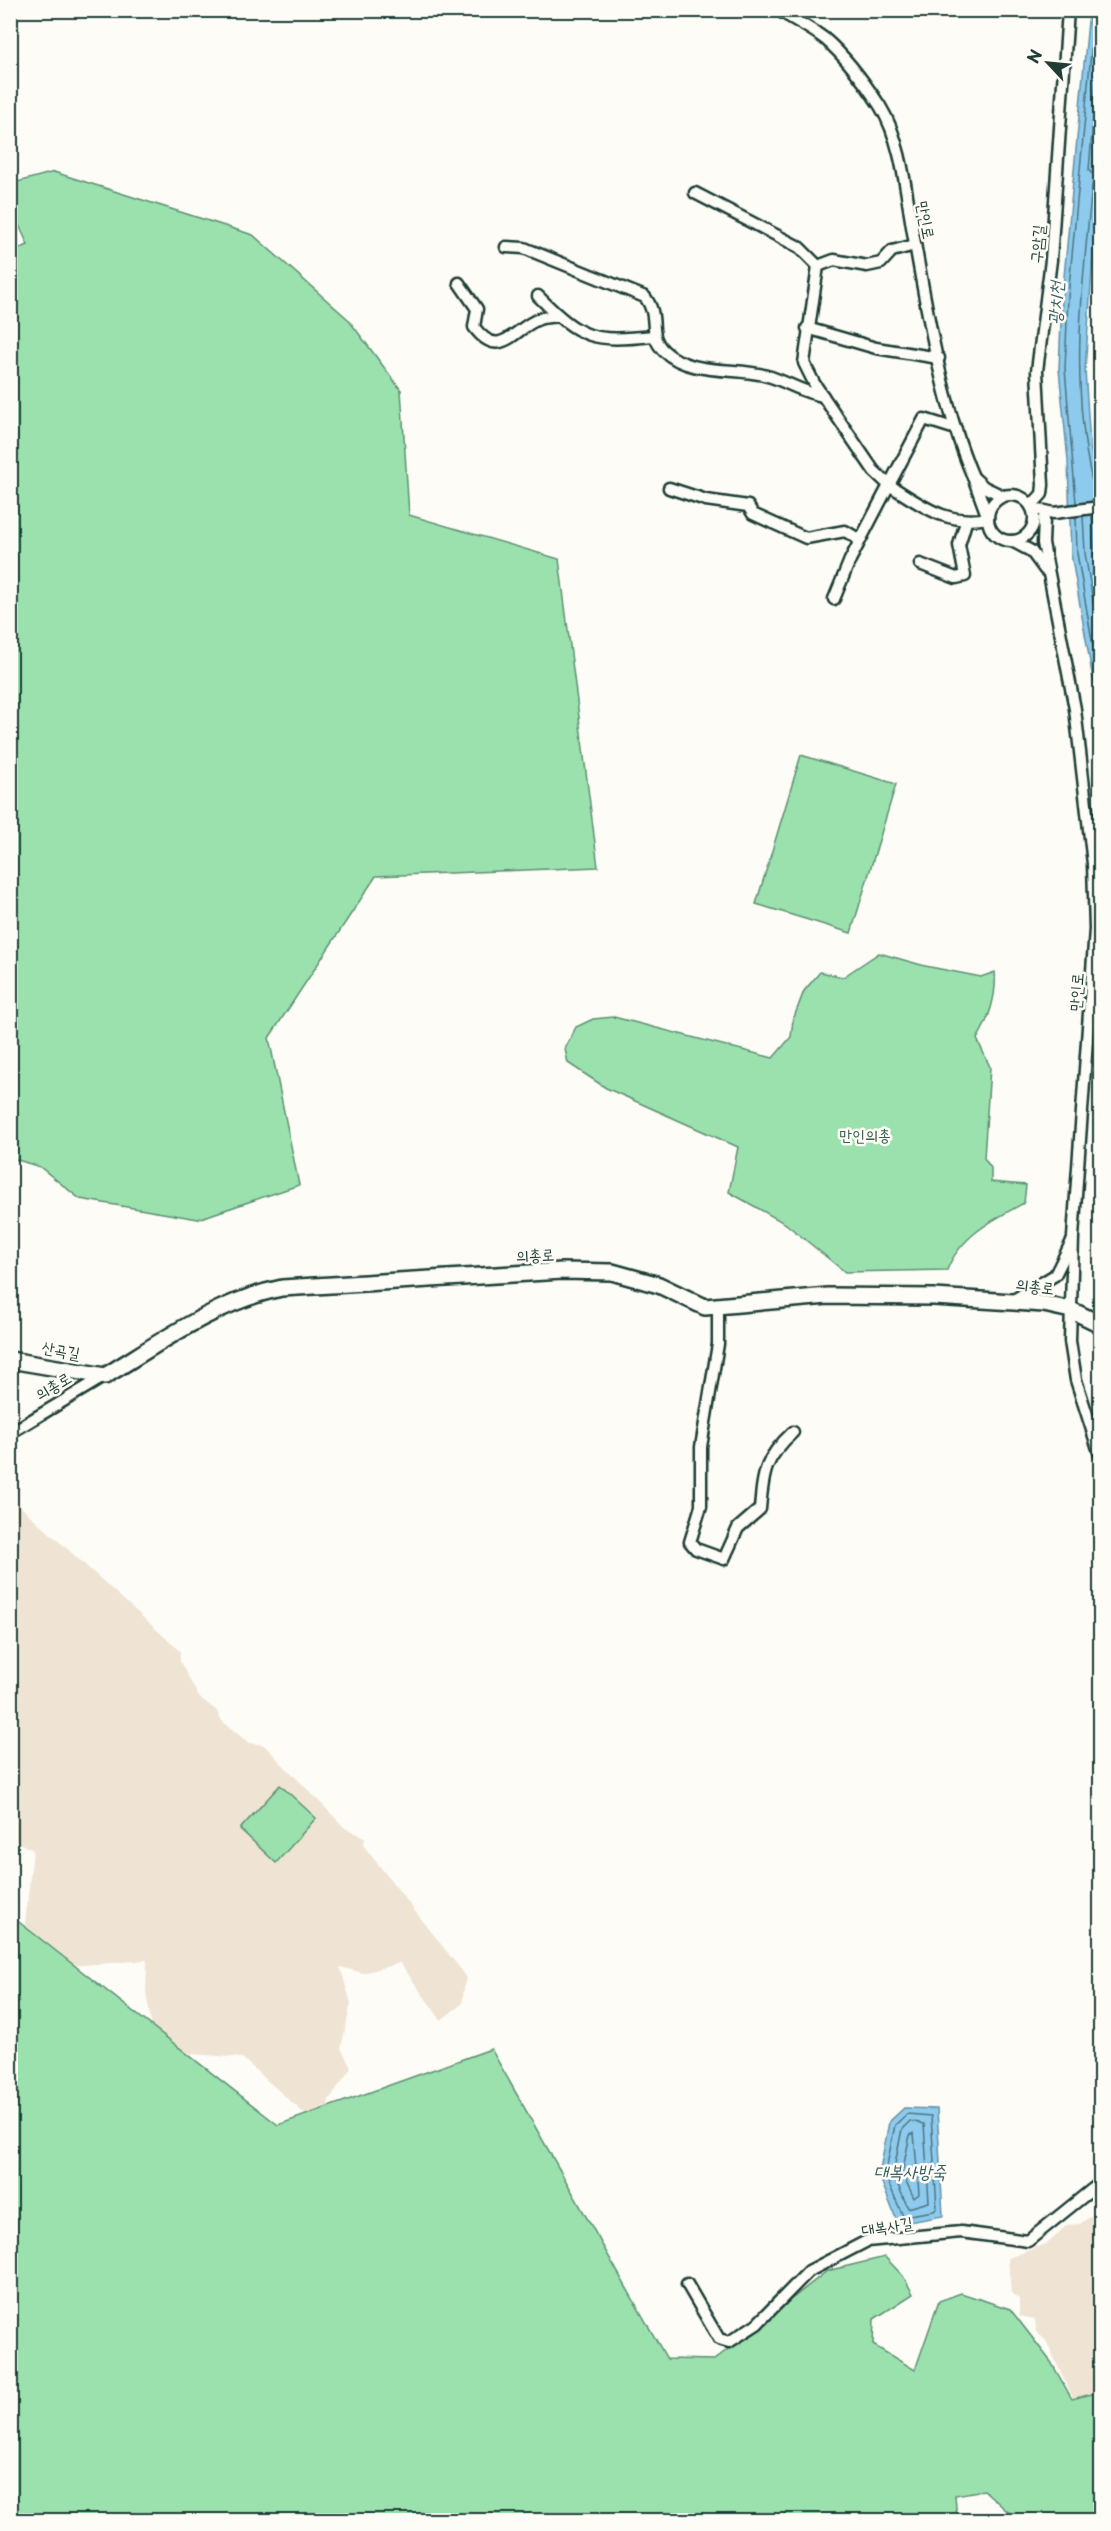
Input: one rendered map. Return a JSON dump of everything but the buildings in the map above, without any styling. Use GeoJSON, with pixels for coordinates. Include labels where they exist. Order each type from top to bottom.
{"type":"FeatureCollection","features":[{"type":"Feature","properties":{"kind":"street","name":"만인로"},"geometry":{"type":"LineString","coordinates":[[778,10],[825,39],[881,107],[899,162],[939,358],[956,429],[988,518]]}},
{"type":"Feature","properties":{"kind":"street","name":"구암길"},"geometry":{"type":"LineString","coordinates":[[1029,504],[1043,479],[1037,371],[1052,260],[1068,10]]}},
{"type":"Feature","properties":{"kind":"street"},"geometry":{"type":"LineString","coordinates":[[695,193],[799,247],[818,266]]}},
{"type":"Feature","properties":{"kind":"street"},"geometry":{"type":"LineString","coordinates":[[818,266],[834,260],[867,266],[881,263],[892,251],[915,245]]}},
{"type":"Feature","properties":{"kind":"street"},"geometry":{"type":"LineString","coordinates":[[506,247],[524,248],[645,297],[653,308],[654,336],[664,352],[684,363],[770,376],[806,393],[823,396]]}},
{"type":"Feature","properties":{"kind":"street"},"geometry":{"type":"LineString","coordinates":[[818,266],[807,328],[804,363],[823,396],[874,471],[889,484],[936,514],[966,522],[988,518]]}},
{"type":"Feature","properties":{"kind":"street"},"geometry":{"type":"LineString","coordinates":[[459,283],[477,309],[474,327],[483,338],[497,342],[507,341],[538,319],[558,316]]}},
{"type":"Feature","properties":{"kind":"street"},"geometry":{"type":"LineString","coordinates":[[538,296],[558,316],[581,333],[600,338],[654,336]]}},
{"type":"Feature","properties":{"kind":"street"},"geometry":{"type":"LineString","coordinates":[[807,328],[876,348],[939,358]]}},
{"type":"Feature","properties":{"kind":"street"},"geometry":{"type":"LineString","coordinates":[[834,599],[860,540],[924,419],[956,429]]}},
{"type":"Feature","properties":{"kind":"street"},"geometry":{"type":"LineString","coordinates":[[973,477],[984,488],[1003,496]]}},
{"type":"Feature","properties":{"kind":"street"},"geometry":{"type":"LineString","coordinates":[[669,488],[706,500],[748,506],[753,514],[806,538],[845,531],[860,540]]}},
{"type":"Feature","properties":{"kind":"street"},"geometry":{"type":"LineString","coordinates":[[1047,573],[1031,551],[995,534],[988,518],[994,501],[1003,496],[1017,495],[1029,504],[1054,513]]}},
{"type":"Feature","properties":{"kind":"street"},"geometry":{"type":"LineString","coordinates":[[1029,504],[1037,523]]}},
{"type":"Feature","properties":{"kind":"street"},"geometry":{"type":"LineString","coordinates":[[1012,541],[1022,538],[1037,523],[1054,513],[1101,507]]}},
{"type":"Feature","properties":{"kind":"street"},"geometry":{"type":"LineString","coordinates":[[920,564],[956,578],[965,576],[959,545],[966,522]]}},
{"type":"Feature","properties":{"kind":"street","name":"만인로"},"geometry":{"type":"LineString","coordinates":[[1037,523],[1075,709],[1094,875],[1095,929],[1073,1237],[1071,1357],[1076,1380],[1101,1455]]}},
{"type":"Feature","properties":{"kind":"street"},"geometry":{"type":"LineString","coordinates":[[1012,1301],[1055,1275],[1073,1237]]}},
{"type":"Feature","properties":{"kind":"street","name":"의총로"},"geometry":{"type":"LineString","coordinates":[[10,1432],[223,1306],[254,1294],[282,1288],[562,1271],[612,1272],[658,1285],[705,1307],[864,1295],[1012,1301],[1071,1310],[1095,1321]]}},
{"type":"Feature","properties":{"kind":"street"},"geometry":{"type":"LineString","coordinates":[[718,1306],[718,1344],[701,1447],[701,1506],[690,1542],[696,1549],[724,1559],[738,1528],[760,1509],[763,1478],[774,1449],[793,1432]]}},
{"type":"Feature","properties":{"kind":"street","name":"산곡길"},"geometry":{"type":"LineString","coordinates":[[10,1360],[105,1376]]}},
{"type":"Feature","properties":{"kind":"street","name":"대복사길"},"geometry":{"type":"LineString","coordinates":[[687,2283],[719,2339],[729,2342],[757,2324],[809,2271],[847,2249],[867,2241],[961,2232],[1028,2241],[1101,2183]]}},
{"type":"Feature","properties":{"kind":"shaded area"},"geometry":{"type":"Polygon","coordinates":[[[10,1497],[180,1651],[180,1662],[199,1697],[217,1711],[222,1721],[249,1743],[264,1745],[345,1828],[366,1838],[363,1845],[466,1976],[462,2004],[441,2020],[400,1963],[363,1973],[340,1967],[351,2003],[341,2048],[351,2068],[329,2100],[326,2133],[242,2058],[156,2051],[146,1992],[147,1960],[20,1970],[33,1850],[11,1842],[10,1497]]]}},
{"type":"Feature","properties":{"kind":"shaded area"},"geometry":{"type":"Polygon","coordinates":[[[1100,2209],[1100,2391],[1073,2398],[1046,2341],[1036,2331],[1035,2319],[1019,2316],[1019,2299],[1011,2293],[1008,2258],[1048,2243],[1067,2225],[1080,2224],[1100,2209]]]}},
{"type":"Feature","properties":{"kind":"green space"},"geometry":{"type":"Polygon","coordinates":[[[54,172],[253,235],[348,319],[401,390],[409,515],[559,559],[598,867],[376,876],[269,1038],[299,1185],[198,1219],[80,1199],[40,1167],[11,1158],[10,252],[28,245],[11,207],[10,184],[54,172]]]}},
{"type":"Feature","properties":{"kind":"green space"},"geometry":{"type":"Polygon","coordinates":[[[801,755],[896,784],[851,933],[756,904],[801,755]]]}},
{"type":"Feature","properties":{"kind":"green space","name":"만인의총"},"geometry":{"type":"Polygon","coordinates":[[[879,953],[925,966],[981,977],[995,972],[995,990],[991,1007],[977,1039],[990,1067],[984,1158],[991,1168],[991,1182],[1026,1185],[1024,1203],[990,1222],[969,1238],[960,1247],[947,1270],[845,1272],[786,1224],[729,1192],[738,1147],[606,1088],[568,1063],[565,1049],[576,1027],[593,1019],[614,1017],[773,1058],[791,1037],[793,1020],[804,991],[820,972],[843,977],[879,953]]]}},
{"type":"Feature","properties":{"kind":"green space"},"geometry":{"type":"Polygon","coordinates":[[[280,1785],[316,1818],[276,1863],[240,1829],[280,1785]]]}},
{"type":"Feature","properties":{"kind":"green space"},"geometry":{"type":"Polygon","coordinates":[[[10,1915],[278,2125],[491,2049],[667,2359],[714,2360],[827,2271],[885,2257],[903,2276],[913,2294],[874,2319],[873,2345],[915,2370],[939,2301],[961,2293],[1010,2309],[1051,2362],[1072,2399],[1100,2392],[1100,2490],[1094,2494],[1100,2503],[1100,2520],[1017,2520],[984,2490],[955,2495],[957,2520],[11,2520],[10,1915]]]}},
{"type":"Feature","properties":{"kind":"water"},"geometry":{"type":"Polygon","coordinates":[[[1089,11],[1100,11],[1100,156],[1085,370],[1090,445],[1100,492],[1100,719],[1071,554],[1068,461],[1059,369],[1062,298],[1089,11]]]}},
{"type":"Feature","properties":{"kind":"water","name":"대복사방죽"},"geometry":{"type":"Polygon","coordinates":[[[904,2108],[937,2109],[943,2216],[898,2224],[879,2175],[889,2122],[904,2108]]]}},
{"type":"Feature","properties":{"kind":"water label","name":"광치천"},"geometry":{"type":"Point","coordinates":[1056,303]}}]}
